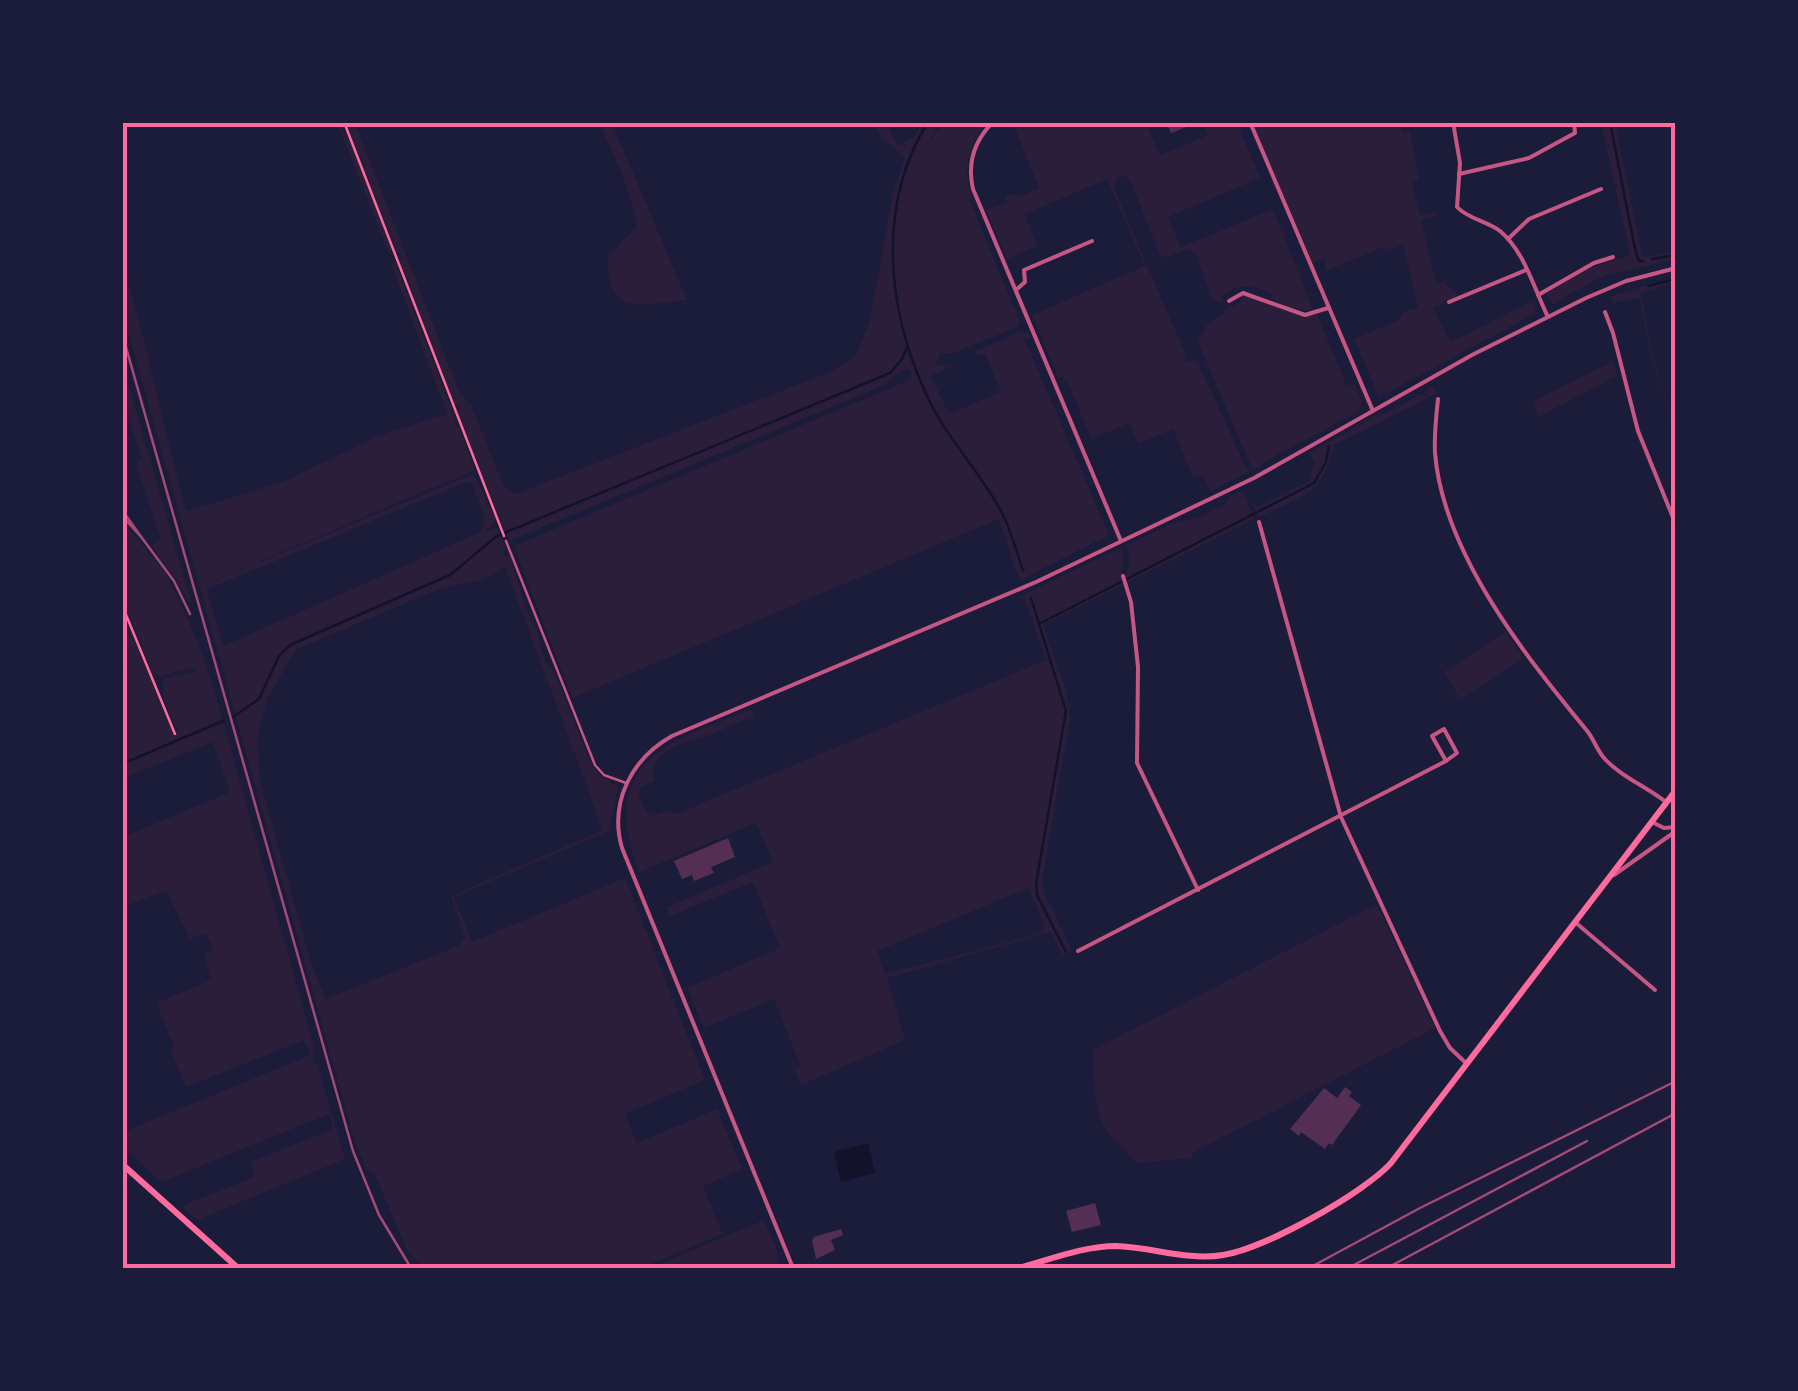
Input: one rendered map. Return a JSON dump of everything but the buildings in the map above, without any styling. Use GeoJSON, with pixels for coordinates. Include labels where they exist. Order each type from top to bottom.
{"type":"FeatureCollection","features":[{"type":"Feature","properties":{"kind":"main road"},"geometry":{"type":"LineString","coordinates":[[1018,1268],[1108,1246],[1208,1256],[1252,1246],[1355,1193],[1376,1178],[1399,1154],[1676,790]]}},
{"type":"Feature","properties":{"kind":"main road"},"geometry":{"type":"LineString","coordinates":[[122,1164],[238,1268]]}},
{"type":"Feature","properties":{"kind":"street"},"geometry":{"type":"LineString","coordinates":[[993,122],[973,151],[971,182],[1122,541]]}},
{"type":"Feature","properties":{"kind":"street"},"geometry":{"type":"LineString","coordinates":[[1250,122],[1373,411]]}},
{"type":"Feature","properties":{"kind":"street"},"geometry":{"type":"LineString","coordinates":[[1453,122],[1459,174],[1456,203],[1460,212],[1486,222],[1508,239],[1548,317]]}},
{"type":"Feature","properties":{"kind":"street"},"geometry":{"type":"LineString","coordinates":[[1459,174],[1529,158],[1556,146],[1575,130],[1574,122]]}},
{"type":"Feature","properties":{"kind":"street"},"geometry":{"type":"LineString","coordinates":[[1508,239],[1530,219],[1601,189]]}},
{"type":"Feature","properties":{"kind":"street"},"geometry":{"type":"LineString","coordinates":[[1016,290],[1025,282],[1024,270],[1092,241]]}},
{"type":"Feature","properties":{"kind":"street"},"geometry":{"type":"LineString","coordinates":[[1538,295],[1613,256]]}},
{"type":"Feature","properties":{"kind":"street"},"geometry":{"type":"LineString","coordinates":[[792,1268],[624,855],[618,819],[626,783],[647,753],[672,736],[1036,582],[1254,478],[1548,317],[1616,284],[1676,268]]}},
{"type":"Feature","properties":{"kind":"street"},"geometry":{"type":"LineString","coordinates":[[1449,302],[1526,270]]}},
{"type":"Feature","properties":{"kind":"street"},"geometry":{"type":"LineString","coordinates":[[1229,301],[1244,293],[1305,314],[1328,308]]}},
{"type":"Feature","properties":{"kind":"street"},"geometry":{"type":"LineString","coordinates":[[1605,312],[1638,432],[1676,525]]}},
{"type":"Feature","properties":{"kind":"street"},"geometry":{"type":"LineString","coordinates":[[1438,399],[1435,454],[1440,482],[1457,533],[1480,582],[1534,666],[1602,756],[1666,802]]}},
{"type":"Feature","properties":{"kind":"street"},"geometry":{"type":"LineString","coordinates":[[1259,522],[1341,816],[1446,1042],[1466,1064]]}},
{"type":"Feature","properties":{"kind":"street"},"geometry":{"type":"LineString","coordinates":[[1124,576],[1138,668],[1136,763],[1198,890]]}},
{"type":"Feature","properties":{"kind":"street"},"geometry":{"type":"LineString","coordinates":[[1078,951],[1446,761],[1457,753],[1443,728],[1432,736],[1446,761]]}},
{"type":"Feature","properties":{"kind":"street"},"geometry":{"type":"LineString","coordinates":[[1652,822],[1676,829]]}},
{"type":"Feature","properties":{"kind":"street"},"geometry":{"type":"LineString","coordinates":[[1606,880],[1676,829]]}},
{"type":"Feature","properties":{"kind":"street"},"geometry":{"type":"LineString","coordinates":[[1574,922],[1655,990]]}},
{"type":"Feature","properties":{"kind":"lane"},"geometry":{"type":"LineString","coordinates":[[506,540],[595,766],[604,776],[626,783]]}},
{"type":"Feature","properties":{"kind":"path"},"geometry":{"type":"LineString","coordinates":[[344,122],[506,540]]}},
{"type":"Feature","properties":{"kind":"path"},"geometry":{"type":"LineString","coordinates":[[122,606],[175,734]]}},
{"type":"Feature","properties":{"kind":"shaded area"},"geometry":{"type":"Polygon","coordinates":[[[337,123],[349,138],[390,245],[390,255],[337,123]]]}},
{"type":"Feature","properties":{"kind":"shaded area"},"geometry":{"type":"Polygon","coordinates":[[[346,123],[355,123],[459,391],[472,407],[504,487],[516,494],[835,370],[856,354],[870,321],[892,197],[905,158],[884,140],[873,123],[887,123],[898,146],[913,138],[922,123],[939,123],[927,145],[944,123],[987,123],[969,158],[969,199],[1020,322],[1019,326],[953,353],[940,353],[936,365],[955,365],[931,376],[949,414],[1001,392],[985,353],[976,356],[976,351],[1021,332],[1029,333],[1031,337],[1025,340],[1109,535],[1022,579],[999,519],[572,698],[514,546],[910,380],[912,372],[907,368],[882,386],[509,541],[457,413],[460,408],[453,403],[400,261],[402,256],[396,250],[346,123]]]}},
{"type":"Feature","properties":{"kind":"shaded area"},"geometry":{"type":"Polygon","coordinates":[[[599,123],[612,123],[687,300],[630,303],[613,290],[608,257],[637,221],[622,174],[599,123]]]}},
{"type":"Feature","properties":{"kind":"shaded area"},"geometry":{"type":"Polygon","coordinates":[[[1013,123],[1146,123],[1160,155],[1208,135],[1203,123],[1237,123],[1260,178],[1168,217],[1181,247],[1273,209],[1313,309],[1284,306],[1271,298],[1273,294],[1252,287],[1234,289],[1222,298],[1224,303],[1213,301],[1196,255],[1187,249],[1165,258],[1159,253],[1125,176],[1117,178],[1114,187],[1146,263],[1107,179],[1025,214],[1037,246],[1007,259],[986,210],[1007,203],[1005,197],[1015,193],[1017,198],[1039,188],[1013,123]]]}},
{"type":"Feature","properties":{"kind":"shaded area"},"geometry":{"type":"Polygon","coordinates":[[[1253,123],[1400,123],[1402,133],[1410,132],[1419,180],[1412,182],[1420,215],[1436,213],[1421,220],[1436,283],[1448,281],[1446,285],[1459,295],[1433,308],[1451,342],[1532,301],[1536,313],[1379,397],[1354,339],[1399,320],[1402,313],[1418,307],[1403,245],[1389,250],[1384,247],[1325,271],[1325,258],[1312,263],[1253,123]]]}},
{"type":"Feature","properties":{"kind":"shaded area"},"geometry":{"type":"Polygon","coordinates":[[[1601,123],[1615,123],[1642,255],[1675,252],[1675,260],[1605,275],[1552,304],[1546,293],[1593,267],[1630,255],[1601,123]]]}},
{"type":"Feature","properties":{"kind":"shaded area"},"geometry":{"type":"Polygon","coordinates":[[[395,261],[475,470],[202,586],[473,474],[496,519],[485,532],[497,528],[506,548],[502,554],[511,558],[526,608],[538,630],[540,647],[555,673],[590,761],[599,774],[618,787],[609,831],[454,897],[472,942],[625,878],[705,1080],[625,1114],[637,1143],[717,1109],[742,1169],[703,1186],[722,1233],[762,1217],[642,1268],[425,1268],[406,1248],[375,1175],[367,1170],[354,1139],[123,313],[122,263],[186,510],[191,510],[285,481],[378,436],[447,414],[391,263],[395,261]],[[471,482],[207,590],[223,646],[481,532],[485,519],[471,482]],[[505,567],[480,581],[441,588],[296,650],[268,697],[257,738],[260,781],[311,963],[326,999],[460,945],[465,937],[451,896],[603,830],[505,567]]]}},
{"type":"Feature","properties":{"kind":"shaded area"},"geometry":{"type":"Polygon","coordinates":[[[1147,265],[1187,357],[1184,362],[1198,363],[1248,472],[1211,491],[1202,474],[1193,477],[1173,429],[1138,444],[1129,423],[1091,439],[1069,385],[1058,377],[1032,315],[1147,265]]]}},
{"type":"Feature","properties":{"kind":"shaded area"},"geometry":{"type":"Polygon","coordinates":[[[1675,277],[1675,282],[1641,293],[1652,355],[1675,421],[1675,432],[1651,358],[1640,298],[1612,303],[1611,296],[1675,277]]]}},
{"type":"Feature","properties":{"kind":"shaded area"},"geometry":{"type":"Polygon","coordinates":[[[1241,295],[1297,314],[1317,314],[1347,386],[1354,383],[1362,402],[1358,412],[1253,471],[1198,342],[1206,326],[1229,305],[1233,307],[1241,301],[1241,295]]]}},
{"type":"Feature","properties":{"kind":"shaded area"},"geometry":{"type":"Polygon","coordinates":[[[1613,361],[1617,376],[1538,417],[1533,401],[1613,361]]]}},
{"type":"Feature","properties":{"kind":"shaded area"},"geometry":{"type":"Polygon","coordinates":[[[123,365],[192,606],[152,546],[161,539],[136,464],[143,459],[123,406],[123,365]]]}},
{"type":"Feature","properties":{"kind":"shaded area"},"geometry":{"type":"Polygon","coordinates":[[[1433,386],[1436,394],[1334,445],[1317,485],[1259,517],[1251,502],[1258,507],[1311,480],[1309,474],[1315,463],[1310,453],[1381,412],[1384,414],[1420,394],[1429,396],[1423,392],[1433,386]]]}},
{"type":"Feature","properties":{"kind":"shaded area"},"geometry":{"type":"Polygon","coordinates":[[[1242,490],[1254,519],[1129,582],[1125,576],[1130,564],[1127,545],[1173,523],[1199,517],[1224,505],[1242,490]]]}},
{"type":"Feature","properties":{"kind":"shaded area"},"geometry":{"type":"Polygon","coordinates":[[[123,522],[167,575],[214,689],[315,1051],[314,1064],[317,1063],[345,1159],[197,1220],[181,1206],[255,1177],[250,1162],[331,1130],[333,1124],[329,1114],[161,1182],[123,1147],[123,1132],[311,1055],[304,1040],[186,1087],[170,1049],[174,1046],[156,1003],[212,980],[204,954],[213,949],[206,933],[190,939],[166,890],[123,907],[123,837],[230,792],[213,742],[123,778],[122,609],[175,734],[178,731],[164,700],[163,679],[197,671],[194,667],[161,676],[153,674],[123,600],[123,522]]]}},
{"type":"Feature","properties":{"kind":"shaded area"},"geometry":{"type":"Polygon","coordinates":[[[1121,548],[1124,584],[1043,625],[1066,690],[1070,718],[1042,883],[1072,950],[1063,956],[1051,932],[887,978],[905,1040],[801,1085],[794,1069],[800,1065],[774,999],[704,1028],[687,988],[780,948],[753,882],[670,916],[667,907],[773,862],[756,823],[639,872],[628,835],[627,805],[633,781],[647,762],[666,747],[719,722],[750,710],[754,712],[752,720],[674,747],[658,760],[654,781],[639,788],[639,796],[652,816],[665,811],[676,814],[1046,660],[1024,598],[1014,599],[1121,548]],[[1028,888],[877,951],[885,974],[1039,934],[1045,927],[1028,888]]]}},
{"type":"Feature","properties":{"kind":"shaded area"},"geometry":{"type":"Polygon","coordinates":[[[1506,631],[1523,658],[1460,699],[1444,672],[1506,631]]]}},
{"type":"Feature","properties":{"kind":"shaded area"},"geometry":{"type":"Polygon","coordinates":[[[1377,904],[1435,1028],[1192,1153],[1193,1158],[1136,1163],[1107,1132],[1101,1119],[1093,1050],[1377,904]]]}},
{"type":"Feature","properties":{"kind":"shaded area"},"geometry":{"type":"Polygon","coordinates":[[[868,1143],[875,1173],[841,1182],[834,1152],[868,1143]]]}},
{"type":"Feature","properties":{"kind":"shaded area"},"geometry":{"type":"Polygon","coordinates":[[[764,1220],[778,1253],[776,1268],[650,1268],[764,1220]]]}},
{"type":"Feature","properties":{"kind":"waterway"},"geometry":{"type":"LineString","coordinates":[[928,122],[911,154],[894,223],[896,294],[903,329],[927,396],[1002,513],[1023,571]]}},
{"type":"Feature","properties":{"kind":"waterway"},"geometry":{"type":"LineString","coordinates":[[1610,122],[1635,249],[1639,261],[1643,261]]}},
{"type":"Feature","properties":{"kind":"waterway"},"geometry":{"type":"LineString","coordinates":[[1652,259],[1676,255]]}},
{"type":"Feature","properties":{"kind":"waterway"},"geometry":{"type":"LineString","coordinates":[[1648,286],[1676,279]]}},
{"type":"Feature","properties":{"kind":"waterway"},"geometry":{"type":"LineString","coordinates":[[233,717],[259,699],[279,656],[290,645],[450,575],[497,536],[890,373],[907,347]]}},
{"type":"Feature","properties":{"kind":"waterway"},"geometry":{"type":"LineString","coordinates":[[1041,623],[1314,483],[1326,462],[1329,446]]}},
{"type":"Feature","properties":{"kind":"waterway"},"geometry":{"type":"LineString","coordinates":[[1031,598],[1066,711],[1036,884],[1037,895],[1066,952]]}},
{"type":"Feature","properties":{"kind":"waterway"},"geometry":{"type":"LineString","coordinates":[[122,764],[223,721]]}},
{"type":"Feature","properties":{"kind":"railway"},"geometry":{"type":"LineString","coordinates":[[122,333],[353,1151],[379,1215],[411,1268]]}},
{"type":"Feature","properties":{"kind":"railway"},"geometry":{"type":"LineString","coordinates":[[122,510],[142,538],[122,516]]}},
{"type":"Feature","properties":{"kind":"railway"},"geometry":{"type":"LineString","coordinates":[[142,538],[174,581],[190,614]]}},
{"type":"Feature","properties":{"kind":"railway"},"geometry":{"type":"LineString","coordinates":[[1309,1268],[1420,1208],[1676,1081]]}},
{"type":"Feature","properties":{"kind":"railway"},"geometry":{"type":"LineString","coordinates":[[1387,1268],[1676,1113]]}},
{"type":"Feature","properties":{"kind":"railway"},"geometry":{"type":"LineString","coordinates":[[1348,1268],[1587,1141]]}}]}
